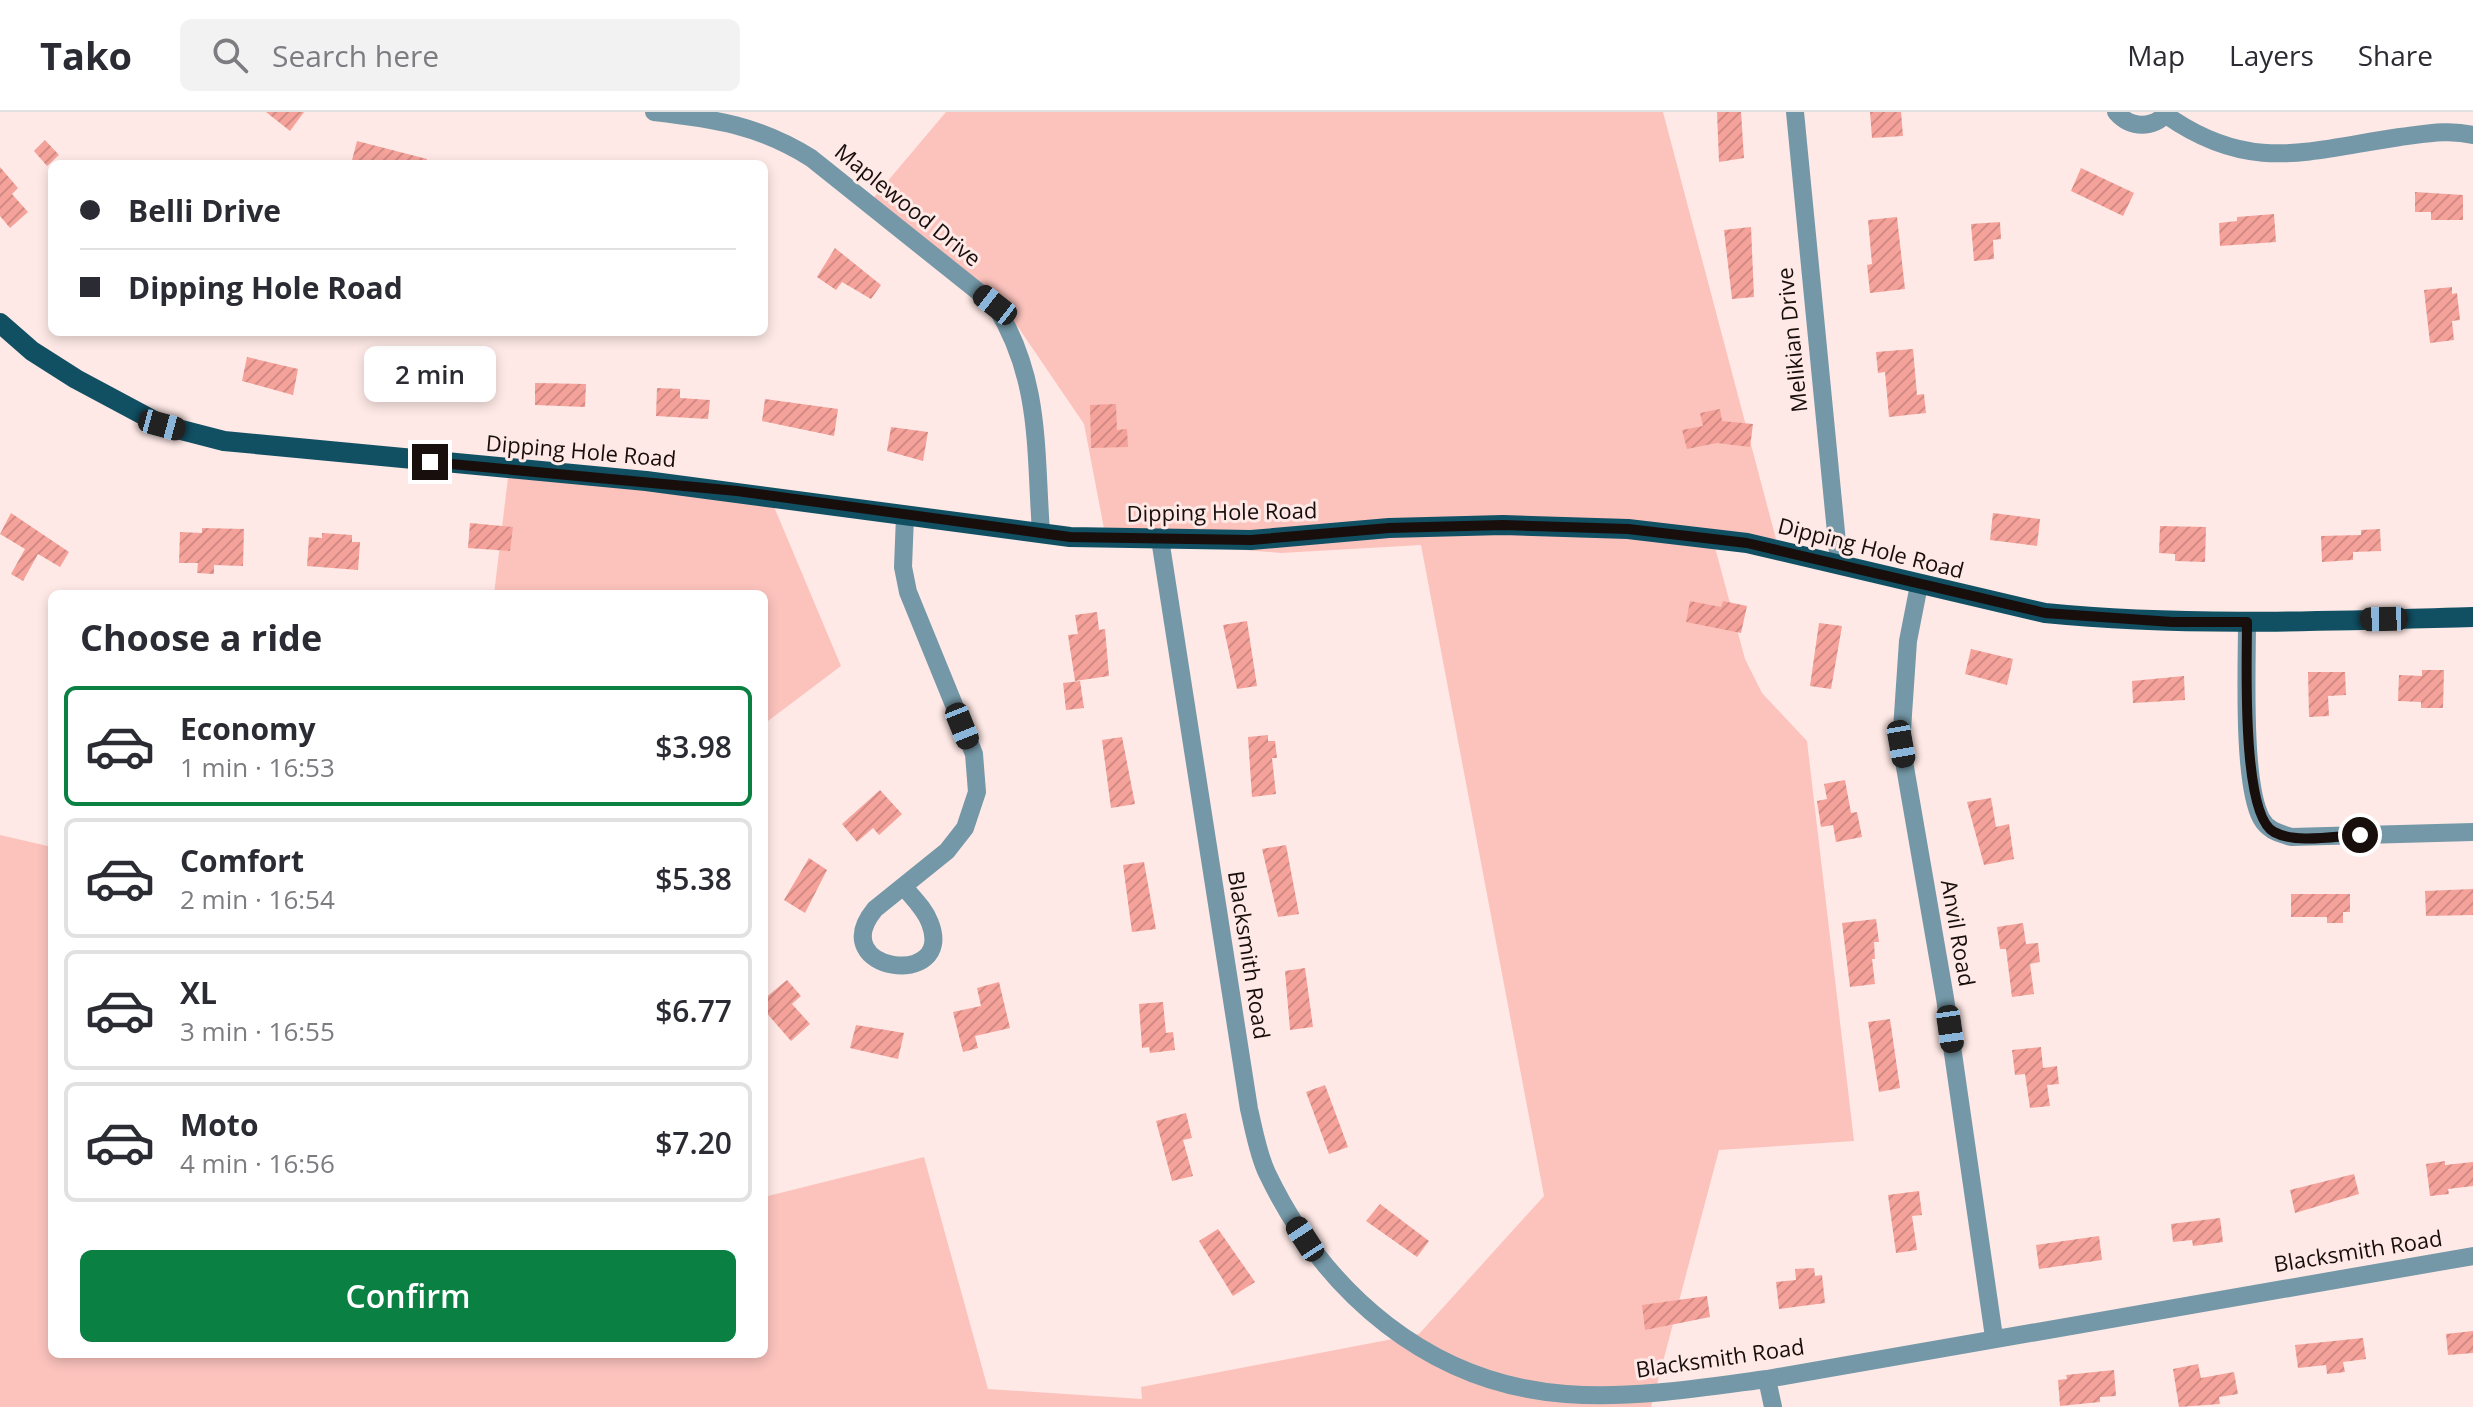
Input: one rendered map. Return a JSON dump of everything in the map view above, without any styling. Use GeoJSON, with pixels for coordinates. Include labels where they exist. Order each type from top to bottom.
{"type":"FeatureCollection","features":[{"type":"Feature","properties":{"kind":"main road","name":"Dipping Hole Road"},"geometry":{"type":"LineString","coordinates":[[0,323],[32,351],[76,379],[162,425],[224,441],[661,482],[1070,537],[1251,540],[1389,528],[1563,525],[1721,540],[1839,563],[1919,585],[2045,613],[2172,622],[2473,617]]}},
{"type":"Feature","properties":{"kind":"street","name":"Maplewood Drive"},"geometry":{"type":"LineString","coordinates":[[654,112],[711,115],[756,129],[811,158],[995,305],[1015,337],[1028,373],[1041,532]]}},
{"type":"Feature","properties":{"kind":"street","name":"Melikian Drive"},"geometry":{"type":"LineString","coordinates":[[1795,112],[1839,563]]}},
{"type":"Feature","properties":{"kind":"street"},"geometry":{"type":"LineString","coordinates":[[2116,112],[2124,120],[2141,126],[2167,113],[2205,140],[2256,155],[2444,132],[2473,135]]}},
{"type":"Feature","properties":{"kind":"street"},"geometry":{"type":"LineString","coordinates":[[904,887],[930,921],[931,942],[925,955],[913,965],[891,967],[878,961],[868,950],[865,929],[875,909],[947,851],[965,828],[977,792],[974,754],[908,592],[903,567],[905,516]]}},
{"type":"Feature","properties":{"kind":"street","name":"Blacksmith Road"},"geometry":{"type":"LineString","coordinates":[[1160,539],[1249,1109],[1266,1171],[1320,1261],[1353,1298],[1397,1333],[1445,1361],[1499,1383],[1565,1394],[1651,1395],[1767,1379],[1994,1337],[2473,1256]]}},
{"type":"Feature","properties":{"kind":"street","name":"Anvil Road"},"geometry":{"type":"LineString","coordinates":[[1919,585],[1908,641],[1901,744],[1945,998],[1994,1337]]}},
{"type":"Feature","properties":{"kind":"street"},"geometry":{"type":"LineString","coordinates":[[2247,622],[2247,715],[2254,788],[2261,818],[2273,832],[2291,837],[2473,832]]}},
{"type":"Feature","properties":{"kind":"street"},"geometry":{"type":"LineString","coordinates":[[1767,1379],[1773,1407]]}},
{"type":"Feature","properties":{"kind":"shaded area"},"geometry":{"type":"Polygon","coordinates":[[[946,112],[1663,112],[1776,539],[1713,540],[1745,659],[1762,693],[1807,741],[1854,1141],[1719,1150],[1651,1407],[0,1407],[0,835],[48,846],[48,1358],[768,1358],[768,1196],[924,1157],[988,1389],[1142,1399],[1141,1387],[1419,1334],[1544,1196],[1421,545],[1281,553],[1106,539],[1084,424],[1018,327],[870,202],[946,112]]]}},
{"type":"Feature","properties":{"kind":"shaded area"},"geometry":{"type":"Polygon","coordinates":[[[510,461],[772,502],[841,666],[768,721],[768,590],[494,590],[510,461]]]}},
{"type":"Feature","properties":{"kind":"building"},"geometry":{"type":"Polygon","coordinates":[[[266,112],[304,112],[290,131],[266,112]]]}},
{"type":"Feature","properties":{"kind":"building"},"geometry":{"type":"Polygon","coordinates":[[[1717,112],[1741,112],[1744,158],[1719,162],[1717,112]]]}},
{"type":"Feature","properties":{"kind":"building"},"geometry":{"type":"Polygon","coordinates":[[[1870,112],[1901,112],[1903,136],[1872,138],[1870,112]]]}},
{"type":"Feature","properties":{"kind":"building"},"geometry":{"type":"Polygon","coordinates":[[[45,140],[59,155],[48,160],[47,166],[34,151],[45,140]]]}},
{"type":"Feature","properties":{"kind":"building"},"geometry":{"type":"Polygon","coordinates":[[[357,141],[427,159],[427,160],[352,160],[357,141]]]}},
{"type":"Feature","properties":{"kind":"building"},"geometry":{"type":"Polygon","coordinates":[[[0,167],[18,188],[12,194],[28,212],[10,228],[0,216],[0,167]]]}},
{"type":"Feature","properties":{"kind":"building"},"geometry":{"type":"Polygon","coordinates":[[[2081,168],[2134,193],[2123,216],[2071,191],[2081,168]]]}},
{"type":"Feature","properties":{"kind":"building"},"geometry":{"type":"Polygon","coordinates":[[[2415,192],[2463,195],[2463,220],[2431,220],[2431,212],[2415,212],[2415,192]]]}},
{"type":"Feature","properties":{"kind":"building"},"geometry":{"type":"Polygon","coordinates":[[[2274,214],[2276,242],[2220,246],[2219,223],[2237,221],[2237,217],[2274,214]]]}},
{"type":"Feature","properties":{"kind":"building"},"geometry":{"type":"Polygon","coordinates":[[[1897,217],[1905,289],[1870,293],[1867,265],[1872,264],[1868,220],[1897,217]]]}},
{"type":"Feature","properties":{"kind":"building"},"geometry":{"type":"Polygon","coordinates":[[[2000,222],[2001,239],[1993,240],[1994,259],[1974,261],[1971,224],[2000,222]]]}},
{"type":"Feature","properties":{"kind":"building"},"geometry":{"type":"Polygon","coordinates":[[[1751,227],[1754,297],[1732,299],[1724,230],[1751,227]]]}},
{"type":"Feature","properties":{"kind":"building"},"geometry":{"type":"Polygon","coordinates":[[[835,248],[881,285],[871,299],[842,282],[836,290],[817,277],[835,248]]]}},
{"type":"Feature","properties":{"kind":"building"},"geometry":{"type":"Polygon","coordinates":[[[2452,287],[2452,294],[2457,293],[2460,320],[2452,321],[2454,340],[2430,343],[2424,290],[2452,287]]]}},
{"type":"Feature","properties":{"kind":"building"},"geometry":{"type":"Polygon","coordinates":[[[1913,349],[1917,395],[1924,394],[1926,413],[1889,417],[1885,372],[1878,373],[1876,352],[1913,349]]]}},
{"type":"Feature","properties":{"kind":"building"},"geometry":{"type":"Polygon","coordinates":[[[247,357],[298,369],[293,395],[242,381],[247,357]]]}},
{"type":"Feature","properties":{"kind":"building"},"geometry":{"type":"Polygon","coordinates":[[[535,383],[586,384],[585,407],[535,405],[535,383]]]}},
{"type":"Feature","properties":{"kind":"building"},"geometry":{"type":"Polygon","coordinates":[[[657,388],[680,389],[680,398],[710,400],[708,419],[656,416],[657,388]]]}},
{"type":"Feature","properties":{"kind":"building"},"geometry":{"type":"Polygon","coordinates":[[[765,399],[838,409],[834,436],[762,421],[765,399]]]}},
{"type":"Feature","properties":{"kind":"building"},"geometry":{"type":"Polygon","coordinates":[[[1116,404],[1117,430],[1127,429],[1128,447],[1091,448],[1090,405],[1116,404]]]}},
{"type":"Feature","properties":{"kind":"building"},"geometry":{"type":"Polygon","coordinates":[[[1720,409],[1722,421],[1753,424],[1750,447],[1717,443],[1687,449],[1682,430],[1703,426],[1700,413],[1720,409]]]}},
{"type":"Feature","properties":{"kind":"building"},"geometry":{"type":"Polygon","coordinates":[[[891,427],[928,432],[923,461],[887,451],[891,427]]]}},
{"type":"Feature","properties":{"kind":"building"},"geometry":{"type":"Polygon","coordinates":[[[11,513],[69,552],[60,567],[38,554],[23,581],[11,574],[25,549],[0,534],[11,513]]]}},
{"type":"Feature","properties":{"kind":"building"},"geometry":{"type":"Polygon","coordinates":[[[1993,513],[2040,519],[2037,546],[1990,540],[1993,513]]]}},
{"type":"Feature","properties":{"kind":"building"},"geometry":{"type":"Polygon","coordinates":[[[470,523],[513,527],[510,551],[468,548],[470,523]]]}},
{"type":"Feature","properties":{"kind":"building"},"geometry":{"type":"Polygon","coordinates":[[[2160,526],[2206,527],[2205,562],[2175,561],[2175,554],[2159,553],[2160,526]]]}},
{"type":"Feature","properties":{"kind":"building"},"geometry":{"type":"Polygon","coordinates":[[[202,528],[244,529],[243,566],[214,565],[214,574],[197,573],[198,563],[179,563],[180,532],[202,533],[202,528]]]}},
{"type":"Feature","properties":{"kind":"building"},"geometry":{"type":"Polygon","coordinates":[[[2380,529],[2381,551],[2353,552],[2353,560],[2322,562],[2321,536],[2361,535],[2361,530],[2380,529]]]}},
{"type":"Feature","properties":{"kind":"building"},"geometry":{"type":"Polygon","coordinates":[[[322,533],[352,535],[352,542],[360,542],[358,570],[307,566],[309,537],[322,538],[322,533]]]}},
{"type":"Feature","properties":{"kind":"building"},"geometry":{"type":"Polygon","coordinates":[[[1690,601],[1721,607],[1723,601],[1747,606],[1741,633],[1686,622],[1690,601]]]}},
{"type":"Feature","properties":{"kind":"building"},"geometry":{"type":"Polygon","coordinates":[[[1097,612],[1099,630],[1105,629],[1109,676],[1075,681],[1068,635],[1078,634],[1075,615],[1097,612]]]}},
{"type":"Feature","properties":{"kind":"building"},"geometry":{"type":"Polygon","coordinates":[[[1247,621],[1257,686],[1237,689],[1223,625],[1247,621]]]}},
{"type":"Feature","properties":{"kind":"building"},"geometry":{"type":"Polygon","coordinates":[[[1819,623],[1842,626],[1831,689],[1810,686],[1819,623]]]}},
{"type":"Feature","properties":{"kind":"building"},"geometry":{"type":"Polygon","coordinates":[[[1971,649],[2013,659],[2007,685],[1965,674],[1971,649]]]}},
{"type":"Feature","properties":{"kind":"building"},"geometry":{"type":"Polygon","coordinates":[[[2422,670],[2444,670],[2443,708],[2421,708],[2421,702],[2398,701],[2399,675],[2422,676],[2422,670]]]}},
{"type":"Feature","properties":{"kind":"building"},"geometry":{"type":"Polygon","coordinates":[[[2308,672],[2345,672],[2346,695],[2328,696],[2329,716],[2309,717],[2308,672]]]}},
{"type":"Feature","properties":{"kind":"building"},"geometry":{"type":"Polygon","coordinates":[[[2184,676],[2185,700],[2133,703],[2132,681],[2184,676]]]}},
{"type":"Feature","properties":{"kind":"building"},"geometry":{"type":"Polygon","coordinates":[[[1080,681],[1084,708],[1066,710],[1063,683],[1080,681]]]}},
{"type":"Feature","properties":{"kind":"building"},"geometry":{"type":"Polygon","coordinates":[[[1268,735],[1268,741],[1275,741],[1277,758],[1272,758],[1276,794],[1252,797],[1248,737],[1268,735]]]}},
{"type":"Feature","properties":{"kind":"building"},"geometry":{"type":"Polygon","coordinates":[[[1122,737],[1135,804],[1111,808],[1102,740],[1122,737]]]}},
{"type":"Feature","properties":{"kind":"building"},"geometry":{"type":"Polygon","coordinates":[[[1845,780],[1851,813],[1857,812],[1862,837],[1836,842],[1833,825],[1821,827],[1817,801],[1827,799],[1824,784],[1845,780]]]}},
{"type":"Feature","properties":{"kind":"building"},"geometry":{"type":"Polygon","coordinates":[[[880,790],[902,814],[879,835],[873,828],[857,842],[842,824],[880,790]]]}},
{"type":"Feature","properties":{"kind":"building"},"geometry":{"type":"Polygon","coordinates":[[[1991,798],[1996,827],[2009,824],[2014,859],[1984,865],[1967,802],[1991,798]]]}},
{"type":"Feature","properties":{"kind":"building"},"geometry":{"type":"Polygon","coordinates":[[[1286,845],[1299,914],[1278,917],[1262,849],[1286,845]]]}},
{"type":"Feature","properties":{"kind":"building"},"geometry":{"type":"Polygon","coordinates":[[[809,858],[827,870],[805,913],[784,900],[809,858]]]}},
{"type":"Feature","properties":{"kind":"building"},"geometry":{"type":"Polygon","coordinates":[[[1144,862],[1156,929],[1132,932],[1123,865],[1144,862]]]}},
{"type":"Feature","properties":{"kind":"building"},"geometry":{"type":"Polygon","coordinates":[[[2473,889],[2473,915],[2426,916],[2425,891],[2473,889]]]}},
{"type":"Feature","properties":{"kind":"building"},"geometry":{"type":"Polygon","coordinates":[[[2291,894],[2350,894],[2350,912],[2343,912],[2343,923],[2327,923],[2327,917],[2291,917],[2291,894]]]}},
{"type":"Feature","properties":{"kind":"building"},"geometry":{"type":"Polygon","coordinates":[[[1876,919],[1879,942],[1874,942],[1875,959],[1872,959],[1875,984],[1850,987],[1842,923],[1876,919]]]}},
{"type":"Feature","properties":{"kind":"building"},"geometry":{"type":"Polygon","coordinates":[[[2023,923],[2026,944],[2038,943],[2040,962],[2030,964],[2034,994],[2012,997],[2006,949],[2000,949],[1997,927],[2023,923]]]}},
{"type":"Feature","properties":{"kind":"building"},"geometry":{"type":"Polygon","coordinates":[[[1305,968],[1313,1027],[1290,1030],[1285,971],[1305,968]]]}},
{"type":"Feature","properties":{"kind":"building"},"geometry":{"type":"Polygon","coordinates":[[[787,980],[801,996],[792,1004],[810,1024],[791,1041],[768,1015],[768,996],[787,980]]]}},
{"type":"Feature","properties":{"kind":"building"},"geometry":{"type":"Polygon","coordinates":[[[999,982],[1010,1028],[975,1036],[978,1048],[963,1052],[953,1012],[981,1006],[977,988],[999,982]]]}},
{"type":"Feature","properties":{"kind":"building"},"geometry":{"type":"Polygon","coordinates":[[[1163,1002],[1166,1033],[1173,1032],[1175,1050],[1150,1053],[1149,1047],[1142,1048],[1139,1004],[1163,1002]]]}},
{"type":"Feature","properties":{"kind":"building"},"geometry":{"type":"Polygon","coordinates":[[[1890,1019],[1900,1088],[1879,1092],[1868,1022],[1890,1019]]]}},
{"type":"Feature","properties":{"kind":"building"},"geometry":{"type":"Polygon","coordinates":[[[856,1025],[904,1033],[898,1059],[850,1048],[856,1025]]]}},
{"type":"Feature","properties":{"kind":"building"},"geometry":{"type":"Polygon","coordinates":[[[2041,1047],[2043,1068],[2057,1066],[2059,1084],[2047,1085],[2050,1106],[2030,1108],[2025,1074],[2015,1075],[2012,1050],[2041,1047]]]}},
{"type":"Feature","properties":{"kind":"building"},"geometry":{"type":"Polygon","coordinates":[[[1325,1085],[1348,1147],[1329,1154],[1306,1092],[1325,1085]]]}},
{"type":"Feature","properties":{"kind":"building"},"geometry":{"type":"Polygon","coordinates":[[[1186,1113],[1192,1138],[1183,1140],[1193,1176],[1172,1181],[1156,1121],[1186,1113]]]}},
{"type":"Feature","properties":{"kind":"building"},"geometry":{"type":"Polygon","coordinates":[[[2445,1161],[2445,1165],[2473,1162],[2473,1186],[2448,1189],[2449,1194],[2430,1196],[2426,1164],[2445,1161]]]}},
{"type":"Feature","properties":{"kind":"building"},"geometry":{"type":"Polygon","coordinates":[[[2354,1174],[2359,1194],[2295,1213],[2290,1190],[2354,1174]]]}},
{"type":"Feature","properties":{"kind":"building"},"geometry":{"type":"Polygon","coordinates":[[[1919,1191],[1922,1215],[1912,1216],[1917,1250],[1896,1253],[1888,1195],[1919,1191]]]}},
{"type":"Feature","properties":{"kind":"building"},"geometry":{"type":"Polygon","coordinates":[[[1380,1204],[1429,1241],[1417,1257],[1366,1221],[1380,1204]]]}},
{"type":"Feature","properties":{"kind":"building"},"geometry":{"type":"Polygon","coordinates":[[[2220,1218],[2223,1242],[2193,1246],[2192,1240],[2173,1242],[2171,1224],[2220,1218]]]}},
{"type":"Feature","properties":{"kind":"building"},"geometry":{"type":"Polygon","coordinates":[[[1218,1229],[1255,1282],[1233,1296],[1199,1241],[1218,1229]]]}},
{"type":"Feature","properties":{"kind":"building"},"geometry":{"type":"Polygon","coordinates":[[[2099,1236],[2102,1260],[2039,1269],[2036,1245],[2099,1236]]]}},
{"type":"Feature","properties":{"kind":"building"},"geometry":{"type":"Polygon","coordinates":[[[1814,1268],[1815,1276],[1822,1275],[1825,1303],[1779,1309],[1776,1282],[1796,1280],[1795,1269],[1814,1268]]]}},
{"type":"Feature","properties":{"kind":"building"},"geometry":{"type":"Polygon","coordinates":[[[1707,1296],[1710,1317],[1645,1330],[1642,1305],[1707,1296]]]}},
{"type":"Feature","properties":{"kind":"building"},"geometry":{"type":"Polygon","coordinates":[[[2473,1331],[2473,1353],[2448,1355],[2446,1334],[2473,1331]]]}},
{"type":"Feature","properties":{"kind":"building"},"geometry":{"type":"Polygon","coordinates":[[[2363,1338],[2366,1359],[2343,1362],[2345,1372],[2327,1374],[2326,1365],[2298,1368],[2295,1345],[2363,1338]]]}},
{"type":"Feature","properties":{"kind":"building"},"geometry":{"type":"Polygon","coordinates":[[[2198,1364],[2201,1378],[2234,1372],[2238,1394],[2219,1397],[2220,1404],[2179,1407],[2173,1369],[2198,1364]]]}},
{"type":"Feature","properties":{"kind":"building"},"geometry":{"type":"Polygon","coordinates":[[[2114,1370],[2116,1396],[2100,1397],[2100,1402],[2060,1406],[2058,1380],[2067,1379],[2066,1375],[2114,1370]]]}},
{"type":"Feature","properties":{"kind":"route"},"geometry":{"type":"LineString","coordinates":[[430,462],[737,491],[1070,537],[1251,540],[1389,528],[1503,525],[1628,529],[1747,543],[2045,613],[2172,622],[2247,622],[2247,715],[2254,788],[2261,818],[2273,832],[2291,837],[2360,835]]}}]}
